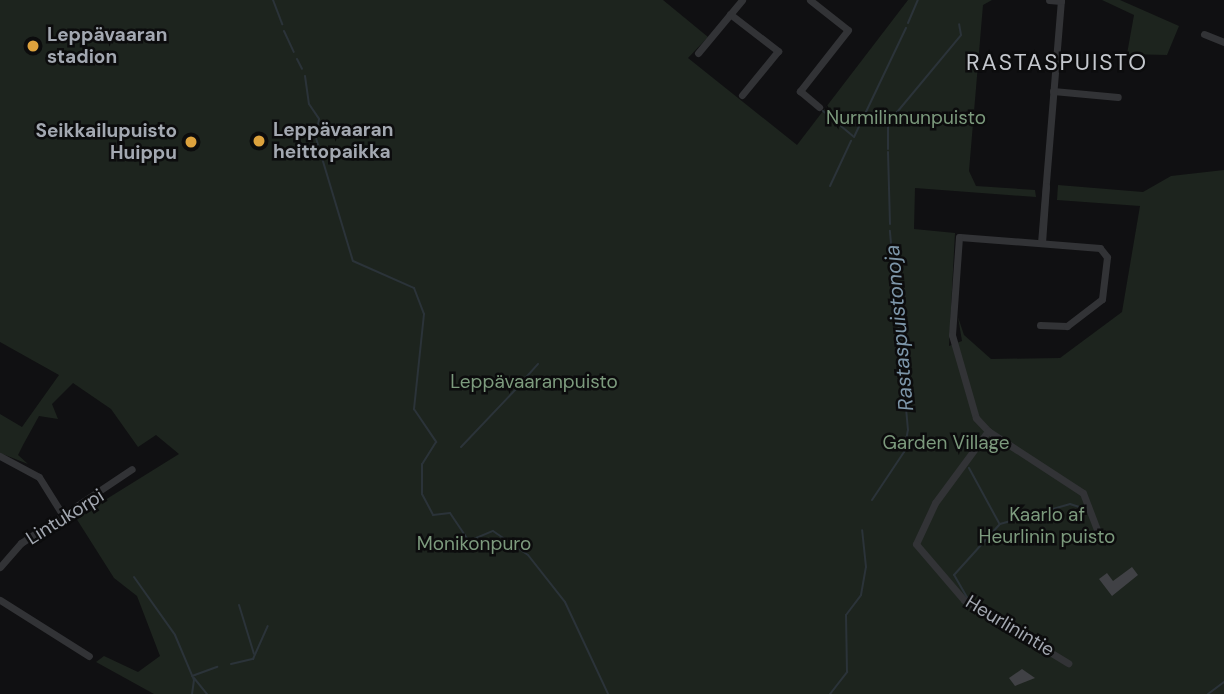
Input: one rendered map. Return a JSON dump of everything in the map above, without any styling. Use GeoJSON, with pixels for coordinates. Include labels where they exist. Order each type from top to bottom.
{"type":"FeatureCollection","features":[{"type":"Feature","properties":{"kind":"street"},"geometry":{"type":"LineString","coordinates":[[698,53],[742,0]]}},
{"type":"Feature","properties":{"kind":"street"},"geometry":{"type":"LineString","coordinates":[[810,0],[848,30],[800,91],[819,107]]}},
{"type":"Feature","properties":{"kind":"street"},"geometry":{"type":"LineString","coordinates":[[1041,243],[1061,0],[1049,0]]}},
{"type":"Feature","properties":{"kind":"street"},"geometry":{"type":"LineString","coordinates":[[730,14],[778,51],[742,95]]}},
{"type":"Feature","properties":{"kind":"street"},"geometry":{"type":"LineString","coordinates":[[1205,34],[1224,41]]}},
{"type":"Feature","properties":{"kind":"street"},"geometry":{"type":"LineString","coordinates":[[1053,91],[1118,97]]}},
{"type":"Feature","properties":{"kind":"street"},"geometry":{"type":"LineString","coordinates":[[1040,325],[1067,326],[1100,301],[1107,257],[1100,248],[958,237],[953,339],[976,418],[988,432],[1083,493],[1097,529]]}},
{"type":"Feature","properties":{"kind":"street","name":"Heurlinintie"},"geometry":{"type":"LineString","coordinates":[[988,432],[935,503],[917,548],[964,600],[1068,663]]}},
{"type":"Feature","properties":{"kind":"street"},"geometry":{"type":"LineString","coordinates":[[0,456],[39,477],[64,517]]}},
{"type":"Feature","properties":{"kind":"street","name":"Lintukorpi"},"geometry":{"type":"LineString","coordinates":[[0,567],[21,543],[64,517],[132,469]]}},
{"type":"Feature","properties":{"kind":"street"},"geometry":{"type":"LineString","coordinates":[[0,600],[89,656]]}},
{"type":"Feature","properties":{"kind":"green space","name":"Leppävaaranpuisto"},"geometry":{"type":"Polygon","coordinates":[[[0,0],[663,0],[708,37],[688,58],[797,145],[908,0],[992,0],[983,5],[969,171],[976,186],[1035,190],[1036,197],[915,188],[914,229],[955,233],[949,346],[962,341],[958,317],[964,335],[991,359],[1060,358],[1122,312],[1140,206],[1057,200],[1058,185],[1143,192],[1171,176],[1224,170],[1224,694],[154,694],[96,662],[104,656],[138,672],[160,656],[137,596],[114,578],[76,518],[179,454],[156,435],[138,447],[111,409],[73,383],[52,404],[58,419],[39,416],[18,455],[28,464],[0,453],[0,414],[22,427],[59,375],[0,342],[0,0]]]}},
{"type":"Feature","properties":{"kind":"green space"},"geometry":{"type":"Polygon","coordinates":[[[1102,0],[1120,0],[1179,26],[1167,55],[1127,54],[1134,15],[1102,0]]]}},
{"type":"Feature","properties":{"kind":"building"},"geometry":{"type":"Polygon","coordinates":[[[1132,567],[1138,575],[1112,596],[1099,579],[1107,573],[1113,581],[1132,567]]]}},
{"type":"Feature","properties":{"kind":"building"},"geometry":{"type":"Polygon","coordinates":[[[1022,669],[1035,678],[1015,686],[1009,678],[1022,669]]]}},
{"type":"Feature","properties":{"kind":"waterway","name":"Monikonpuro"},"geometry":{"type":"LineString","coordinates":[[273,0],[282,24]]}},
{"type":"Feature","properties":{"kind":"waterway"},"geometry":{"type":"LineString","coordinates":[[908,23],[918,0]]}},
{"type":"Feature","properties":{"kind":"waterway","name":"Rastaspuistonoja"},"geometry":{"type":"LineString","coordinates":[[888,149],[888,123],[961,35],[959,24]]}},
{"type":"Feature","properties":{"kind":"waterway"},"geometry":{"type":"LineString","coordinates":[[854,137],[906,28]]}},
{"type":"Feature","properties":{"kind":"waterway","name":"Monikonpuro"},"geometry":{"type":"LineString","coordinates":[[284,31],[294,52]]}},
{"type":"Feature","properties":{"kind":"waterway","name":"Monikonpuro"},"geometry":{"type":"LineString","coordinates":[[297,59],[302,69]]}},
{"type":"Feature","properties":{"kind":"waterway","name":"Monikonpuro"},"geometry":{"type":"LineString","coordinates":[[305,76],[309,104],[319,119],[316,138],[353,261],[414,288],[424,314],[414,409],[436,442],[422,464],[422,494],[433,515],[450,513],[469,541],[493,531],[528,555],[565,602],[608,694]]}},
{"type":"Feature","properties":{"kind":"waterway"},"geometry":{"type":"LineString","coordinates":[[823,111],[853,136]]}},
{"type":"Feature","properties":{"kind":"waterway"},"geometry":{"type":"LineString","coordinates":[[830,186],[851,141]]}},
{"type":"Feature","properties":{"kind":"waterway","name":"Rastaspuistonoja"},"geometry":{"type":"LineString","coordinates":[[888,152],[890,224]]}},
{"type":"Feature","properties":{"kind":"waterway","name":"Rastaspuistonoja"},"geometry":{"type":"LineString","coordinates":[[872,500],[904,452],[908,430],[890,231]]}},
{"type":"Feature","properties":{"kind":"waterway"},"geometry":{"type":"LineString","coordinates":[[520,384],[538,364]]}},
{"type":"Feature","properties":{"kind":"waterway"},"geometry":{"type":"LineString","coordinates":[[461,447],[518,387]]}},
{"type":"Feature","properties":{"kind":"waterway"},"geometry":{"type":"LineString","coordinates":[[969,468],[999,523]]}},
{"type":"Feature","properties":{"kind":"waterway"},"geometry":{"type":"LineString","coordinates":[[968,599],[954,575],[1000,524],[1070,504],[1082,508]]}},
{"type":"Feature","properties":{"kind":"waterway","name":"Rastaspuistonoja"},"geometry":{"type":"LineString","coordinates":[[830,694],[847,672],[846,615],[861,595],[866,567],[862,530]]}},
{"type":"Feature","properties":{"kind":"waterway"},"geometry":{"type":"LineString","coordinates":[[134,577],[175,635],[194,680],[192,694]]}},
{"type":"Feature","properties":{"kind":"waterway"},"geometry":{"type":"LineString","coordinates":[[973,602],[1010,620]]}},
{"type":"Feature","properties":{"kind":"waterway"},"geometry":{"type":"LineString","coordinates":[[239,605],[254,654]]}},
{"type":"Feature","properties":{"kind":"waterway"},"geometry":{"type":"LineString","coordinates":[[231,664],[253,659],[268,626]]}},
{"type":"Feature","properties":{"kind":"waterway"},"geometry":{"type":"LineString","coordinates":[[192,676],[217,667]]}},
{"type":"Feature","properties":{"kind":"waterway"},"geometry":{"type":"LineString","coordinates":[[194,678],[207,694]]}},
{"type":"Feature","properties":{"kind":"waterway"},"geometry":{"type":"LineString","coordinates":[[1208,694],[1224,682]]}},
{"type":"Feature","properties":{"kind":"place","name":"Leppävaaran stadion"},"geometry":{"type":"Point","coordinates":[33,46]}},
{"type":"Feature","properties":{"kind":"place","name":"Leppävaaran heittopaikka"},"geometry":{"type":"Point","coordinates":[259,141]}},
{"type":"Feature","properties":{"kind":"place","name":"Seikkailupuisto Huippu"},"geometry":{"type":"Point","coordinates":[191,142]}},
{"type":"Feature","properties":{"kind":"district","name":"RASTASPUISTO"},"geometry":{"type":"Point","coordinates":[1057,62]}},
{"type":"Feature","properties":{"kind":"park label","name":"Nurmilinnunpuisto"},"geometry":{"type":"Point","coordinates":[906,118]}},
{"type":"Feature","properties":{"kind":"park label","name":"Garden Village"},"geometry":{"type":"Point","coordinates":[946,443]}},
{"type":"Feature","properties":{"kind":"park label","name":"Kaarlo af Heurlinin puisto"},"geometry":{"type":"Point","coordinates":[1047,526]}}]}
